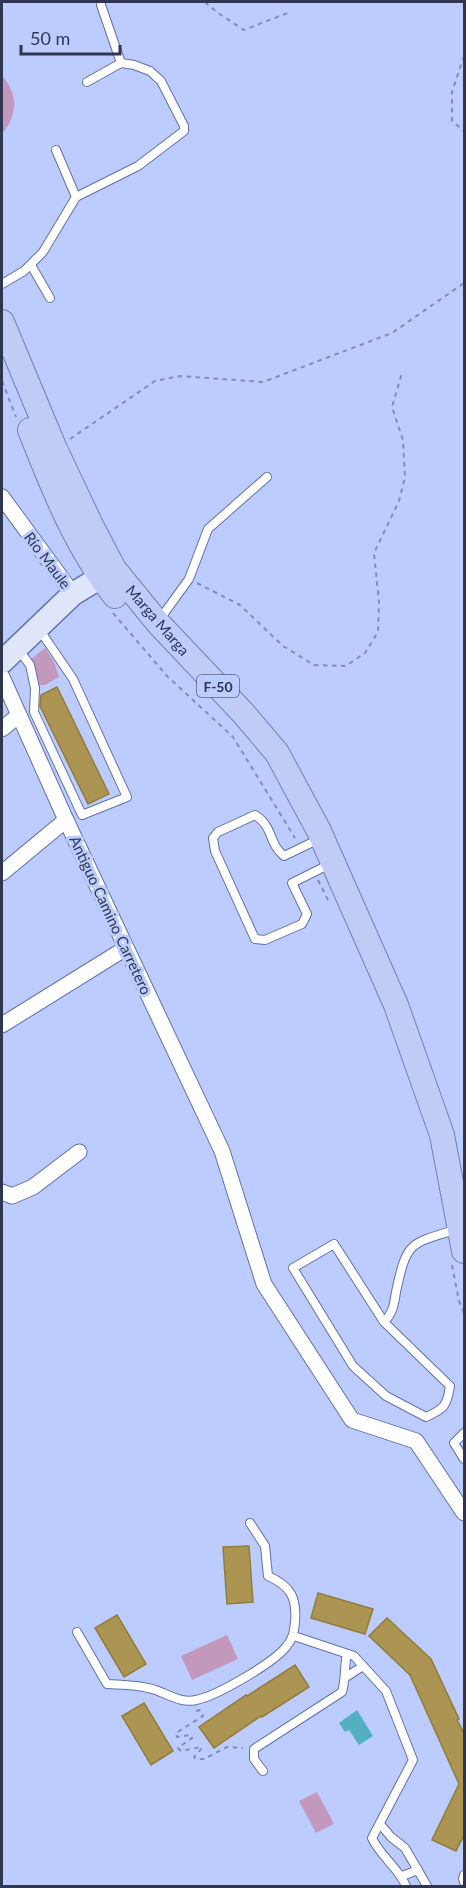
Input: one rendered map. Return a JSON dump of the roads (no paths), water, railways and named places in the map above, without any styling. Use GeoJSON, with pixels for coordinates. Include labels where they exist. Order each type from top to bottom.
{"type":"FeatureCollection","features":[{"type":"Feature","properties":{"kind":"main road","name":"Marga Marga"},"geometry":{"type":"LineString","coordinates":[[2,322],[107,573],[148,637],[230,721],[262,758],[311,843],[415,1062]]}},
{"type":"Feature","properties":{"kind":"main road","name":"Marga Marga"},"geometry":{"type":"LineString","coordinates":[[2,362],[45,467],[81,546],[158,623],[244,714],[277,753],[319,831],[396,1005],[442,1135],[462,1240]]}},
{"type":"Feature","properties":{"kind":"main road"},"geometry":{"type":"LineString","coordinates":[[10,655],[74,594],[107,573]]}},
{"type":"Feature","properties":{"kind":"street","name":"Río Maule"},"geometry":{"type":"LineString","coordinates":[[2,497],[74,594]]}},
{"type":"Feature","properties":{"kind":"street","name":"Antiguo Camino Carretero"},"geometry":{"type":"LineString","coordinates":[[2,677],[66,820],[222,1151],[264,1284],[352,1420],[416,1441],[465,1513]]}},
{"type":"Feature","properties":{"kind":"street"},"geometry":{"type":"LineString","coordinates":[[2,729],[19,715]]}},
{"type":"Feature","properties":{"kind":"street"},"geometry":{"type":"LineString","coordinates":[[2,873],[66,820]]}},
{"type":"Feature","properties":{"kind":"street"},"geometry":{"type":"LineString","coordinates":[[2,1025],[126,948]]}},
{"type":"Feature","properties":{"kind":"street"},"geometry":{"type":"LineString","coordinates":[[2,1192],[12,1196],[33,1187],[79,1152]]}},
{"type":"Feature","properties":{"kind":"lane"},"geometry":{"type":"LineString","coordinates":[[100,5],[121,63]]}},
{"type":"Feature","properties":{"kind":"lane"},"geometry":{"type":"LineString","coordinates":[[2,284],[31,265],[42,252],[76,197],[138,166],[184,131],[184,126],[160,81],[150,71],[121,63],[87,82]]}},
{"type":"Feature","properties":{"kind":"lane"},"geometry":{"type":"LineString","coordinates":[[56,150],[76,197]]}},
{"type":"Feature","properties":{"kind":"lane"},"geometry":{"type":"LineString","coordinates":[[31,265],[50,298]]}},
{"type":"Feature","properties":{"kind":"lane"},"geometry":{"type":"LineString","coordinates":[[158,623],[189,579],[208,529],[267,477]]}},
{"type":"Feature","properties":{"kind":"lane"},"geometry":{"type":"LineString","coordinates":[[10,655],[30,665],[35,688],[34,712],[82,815],[127,796],[74,679],[38,628]]}},
{"type":"Feature","properties":{"kind":"lane"},"geometry":{"type":"LineString","coordinates":[[311,843],[284,856],[277,851],[264,821],[255,814],[218,832],[213,838],[215,851],[255,939],[265,940],[302,924],[307,914],[292,883],[322,868]]}},
{"type":"Feature","properties":{"kind":"lane"},"geometry":{"type":"LineString","coordinates":[[384,1322],[392,1313],[402,1263],[409,1249],[422,1240],[462,1240]]}},
{"type":"Feature","properties":{"kind":"lane"},"geometry":{"type":"LineString","coordinates":[[334,1244],[384,1322],[450,1386],[448,1400],[441,1410],[426,1417],[386,1396],[353,1366],[293,1268],[334,1244]]}},
{"type":"Feature","properties":{"kind":"lane"},"geometry":{"type":"LineString","coordinates":[[465,1433],[454,1443],[465,1459]]}},
{"type":"Feature","properties":{"kind":"lane"},"geometry":{"type":"LineString","coordinates":[[77,1632],[107,1684],[149,1688],[180,1701],[196,1700],[240,1682],[285,1649],[294,1636],[297,1606],[290,1591],[281,1581],[268,1576],[265,1546],[250,1523]]}},
{"type":"Feature","properties":{"kind":"lane"},"geometry":{"type":"LineString","coordinates":[[294,1636],[354,1656],[386,1691],[413,1760],[372,1838],[376,1847],[402,1876],[406,1887]]}},
{"type":"Feature","properties":{"kind":"lane"},"geometry":{"type":"LineString","coordinates":[[263,1771],[254,1759],[254,1749],[342,1692],[348,1654]]}},
{"type":"Feature","properties":{"kind":"lane"},"geometry":{"type":"LineString","coordinates":[[346,1677],[363,1666]]}},
{"type":"Feature","properties":{"kind":"lane"},"geometry":{"type":"LineString","coordinates":[[380,1824],[405,1848],[427,1887]]}},
{"type":"Feature","properties":{"kind":"lane"},"geometry":{"type":"LineString","coordinates":[[402,1876],[418,1870]]}},
{"type":"Feature","properties":{"kind":"lane"},"geometry":{"type":"LineString","coordinates":[[465,1875],[463,1879],[465,1882]]}}]}
